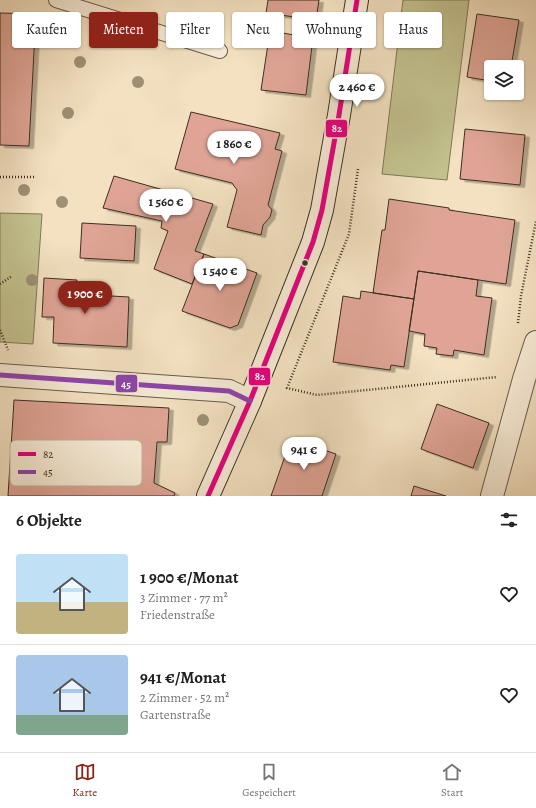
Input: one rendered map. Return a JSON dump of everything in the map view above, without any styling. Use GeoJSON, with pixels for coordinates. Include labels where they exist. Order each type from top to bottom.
{"type":"FeatureCollection","features":[{"type":"Feature","properties":{"kind":"main road"},"geometry":{"type":"LineString","coordinates":[[208,496],[250,401],[313,242],[320,216],[339,115],[357,0]]}},
{"type":"Feature","properties":{"kind":"main road"},"geometry":{"type":"LineString","coordinates":[[492,496],[524,379],[536,342]]}},
{"type":"Feature","properties":{"kind":"main road"},"geometry":{"type":"LineString","coordinates":[[0,375],[229,391],[250,401]]}},
{"type":"Feature","properties":{"kind":"lane"},"geometry":{"type":"LineString","coordinates":[[56,0],[220,51]]}},
{"type":"Feature","properties":{"kind":"path"},"geometry":{"type":"LineString","coordinates":[[0,177],[36,177]]}},
{"type":"Feature","properties":{"kind":"path"},"geometry":{"type":"LineString","coordinates":[[518,327],[521,296],[536,221]]}},
{"type":"Feature","properties":{"kind":"path"},"geometry":{"type":"LineString","coordinates":[[0,284],[12,276]]}},
{"type":"Feature","properties":{"kind":"path"},"geometry":{"type":"LineString","coordinates":[[287,388],[317,395],[497,377]]}},
{"type":"Feature","properties":{"kind":"shaded area"},"geometry":{"type":"Polygon","coordinates":[[[403,0],[469,0],[447,180],[382,174],[397,48],[442,48],[442,12],[402,12],[403,0]]]}},
{"type":"Feature","properties":{"kind":"shaded area"},"geometry":{"type":"Polygon","coordinates":[[[0,213],[42,214],[33,344],[0,342],[0,213]]]}},
{"type":"Feature","properties":{"kind":"building"},"geometry":{"type":"Polygon","coordinates":[[[268,0],[319,0],[317,12],[292,12],[292,17],[284,16],[284,12],[266,12],[268,0]]]}},
{"type":"Feature","properties":{"kind":"building"},"geometry":{"type":"Polygon","coordinates":[[[0,13],[12,13],[12,48],[34,48],[29,146],[0,145],[0,13]]]}},
{"type":"Feature","properties":{"kind":"building"},"geometry":{"type":"Polygon","coordinates":[[[477,14],[519,20],[512,60],[484,60],[484,80],[467,77],[477,14]]]}},
{"type":"Feature","properties":{"kind":"building"},"geometry":{"type":"Polygon","coordinates":[[[284,33],[292,35],[292,48],[312,48],[306,95],[261,90],[267,48],[284,48],[284,33]]]}},
{"type":"Feature","properties":{"kind":"building"},"geometry":{"type":"Polygon","coordinates":[[[191,112],[280,133],[275,149],[282,151],[268,205],[272,210],[270,217],[263,225],[261,235],[227,227],[237,190],[232,183],[175,169],[191,112]]]}},
{"type":"Feature","properties":{"kind":"building"},"geometry":{"type":"Polygon","coordinates":[[[465,129],[525,135],[520,185],[460,179],[465,129]]]}},
{"type":"Feature","properties":{"kind":"building"},"geometry":{"type":"Polygon","coordinates":[[[114,176],[213,204],[195,251],[204,254],[192,284],[154,269],[168,231],[161,228],[162,221],[103,208],[114,176]]]}},
{"type":"Feature","properties":{"kind":"building"},"geometry":{"type":"Polygon","coordinates":[[[389,199],[515,220],[506,284],[418,271],[414,299],[373,293],[382,230],[385,230],[389,199]]]}},
{"type":"Feature","properties":{"kind":"building"},"geometry":{"type":"Polygon","coordinates":[[[82,223],[136,226],[134,261],[80,258],[82,223]]]}},
{"type":"Feature","properties":{"kind":"building"},"geometry":{"type":"Polygon","coordinates":[[[204,254],[257,273],[238,325],[230,328],[182,311],[204,254]]]}},
{"type":"Feature","properties":{"kind":"building"},"geometry":{"type":"Polygon","coordinates":[[[418,271],[478,280],[476,296],[492,298],[484,355],[454,350],[453,356],[436,354],[437,348],[424,346],[425,334],[409,331],[418,271]]]}},
{"type":"Feature","properties":{"kind":"building"},"geometry":{"type":"Polygon","coordinates":[[[44,278],[77,280],[76,294],[129,297],[127,347],[53,343],[54,317],[42,317],[44,278]]]}},
{"type":"Feature","properties":{"kind":"building"},"geometry":{"type":"Polygon","coordinates":[[[361,291],[414,299],[404,367],[391,365],[390,370],[333,362],[343,296],[360,299],[361,291]]]}},
{"type":"Feature","properties":{"kind":"building"},"geometry":{"type":"Polygon","coordinates":[[[14,400],[169,408],[167,442],[157,442],[154,483],[175,493],[174,496],[8,496],[10,464],[10,486],[142,486],[142,440],[12,440],[14,400]]]}},
{"type":"Feature","properties":{"kind":"building"},"geometry":{"type":"Polygon","coordinates":[[[437,404],[489,423],[473,468],[421,449],[437,404]]]}},
{"type":"Feature","properties":{"kind":"building"},"geometry":{"type":"Polygon","coordinates":[[[291,439],[336,454],[322,496],[271,496],[291,439]]]}},
{"type":"Feature","properties":{"kind":"building"},"geometry":{"type":"Polygon","coordinates":[[[414,486],[446,496],[411,496],[414,486]]]}},
{"type":"Feature","properties":{"kind":"transit line","name":"82"},"geometry":{"type":"LineString","coordinates":[[208,496],[250,401],[313,242],[322,210],[357,0]]}},
{"type":"Feature","properties":{"kind":"transit line","name":"45"},"geometry":{"type":"LineString","coordinates":[[0,375],[229,391],[250,401]]}}]}
